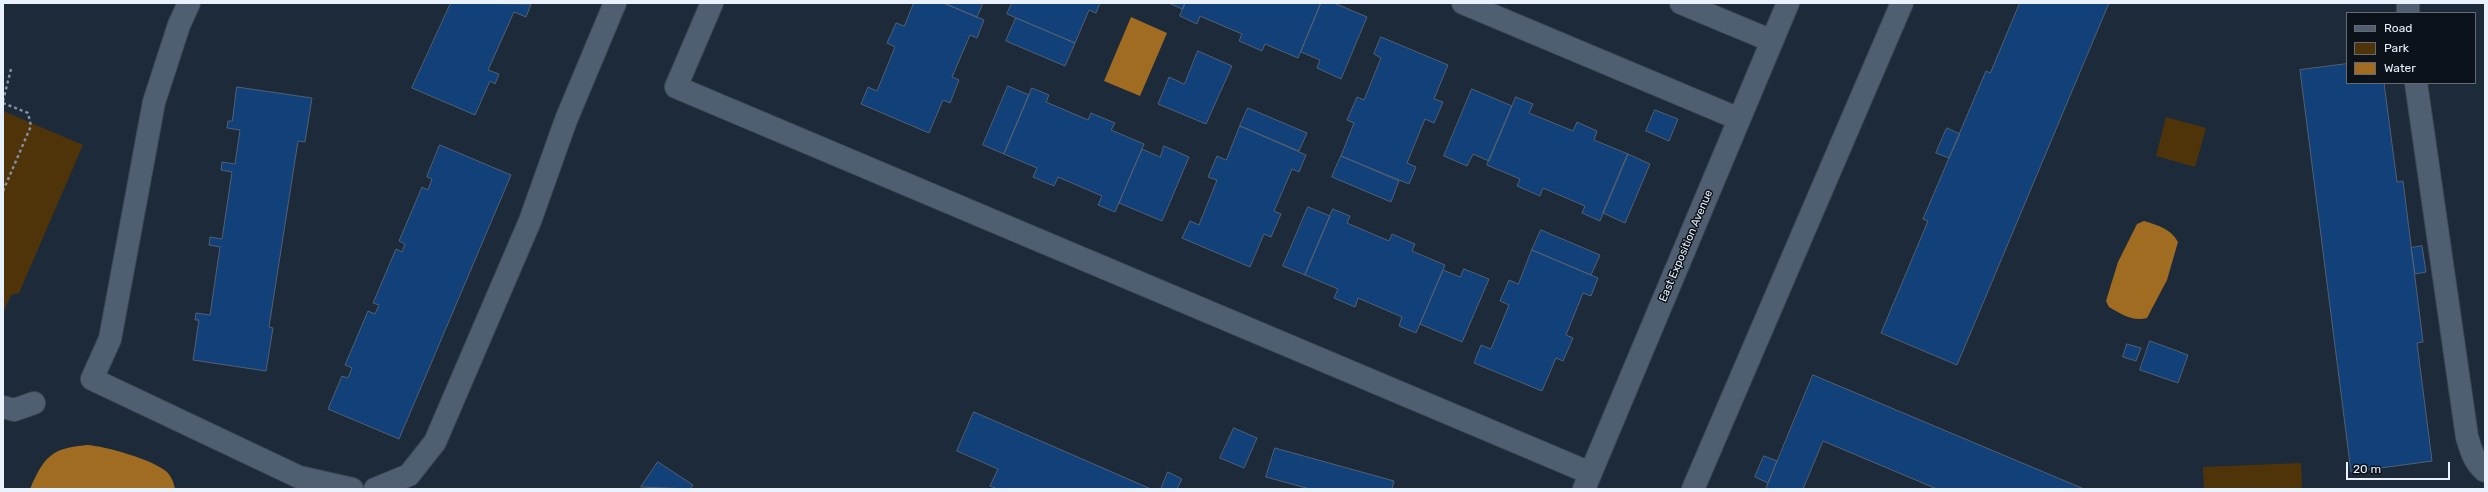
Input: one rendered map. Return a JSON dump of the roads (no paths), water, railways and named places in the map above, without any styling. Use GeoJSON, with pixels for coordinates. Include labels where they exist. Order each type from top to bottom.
{"type":"FeatureCollection","features":[{"type":"Feature","properties":{"kind":"street"},"geometry":{"type":"LineString","coordinates":[[189,3],[179,25],[154,102],[110,339],[92,379],[299,477],[352,489]]}},
{"type":"Feature","properties":{"kind":"street"},"geometry":{"type":"LineString","coordinates":[[375,489],[409,475],[435,442],[530,221],[566,120],[615,3]]}},
{"type":"Feature","properties":{"kind":"street"},"geometry":{"type":"LineString","coordinates":[[712,3],[676,87],[1587,481]]}},
{"type":"Feature","properties":{"kind":"street"},"geometry":{"type":"LineString","coordinates":[[1463,3],[1739,119]]}},
{"type":"Feature","properties":{"kind":"street"},"geometry":{"type":"LineString","coordinates":[[1681,3],[1772,41]]}},
{"type":"Feature","properties":{"kind":"street","name":"East Exposition Avenue"},"geometry":{"type":"LineString","coordinates":[[1587,481],[1788,3]]}},
{"type":"Feature","properties":{"kind":"street"},"geometry":{"type":"LineString","coordinates":[[1693,489],[1902,3]]}},
{"type":"Feature","properties":{"kind":"street"},"geometry":{"type":"LineString","coordinates":[[2416,84],[2467,437],[2472,454],[2478,466],[2485,471]]}},
{"type":"Feature","properties":{"kind":"street"},"geometry":{"type":"LineString","coordinates":[[3,407],[14,410],[34,403]]}},
{"type":"Feature","properties":{"kind":"water"},"geometry":{"type":"Polygon","coordinates":[[[1131,17],[1167,33],[1140,96],[1104,81],[1131,17]]]}},
{"type":"Feature","properties":{"kind":"water"},"geometry":{"type":"Polygon","coordinates":[[[2144,221],[2168,231],[2178,242],[2167,280],[2147,318],[2137,319],[2127,317],[2114,310],[2109,307],[2106,301],[2118,262],[2137,224],[2144,221]]]}},
{"type":"Feature","properties":{"kind":"water"},"geometry":{"type":"Polygon","coordinates":[[[87,445],[141,458],[161,467],[170,476],[175,489],[30,489],[40,469],[50,456],[75,446],[87,445]]]}}]}
